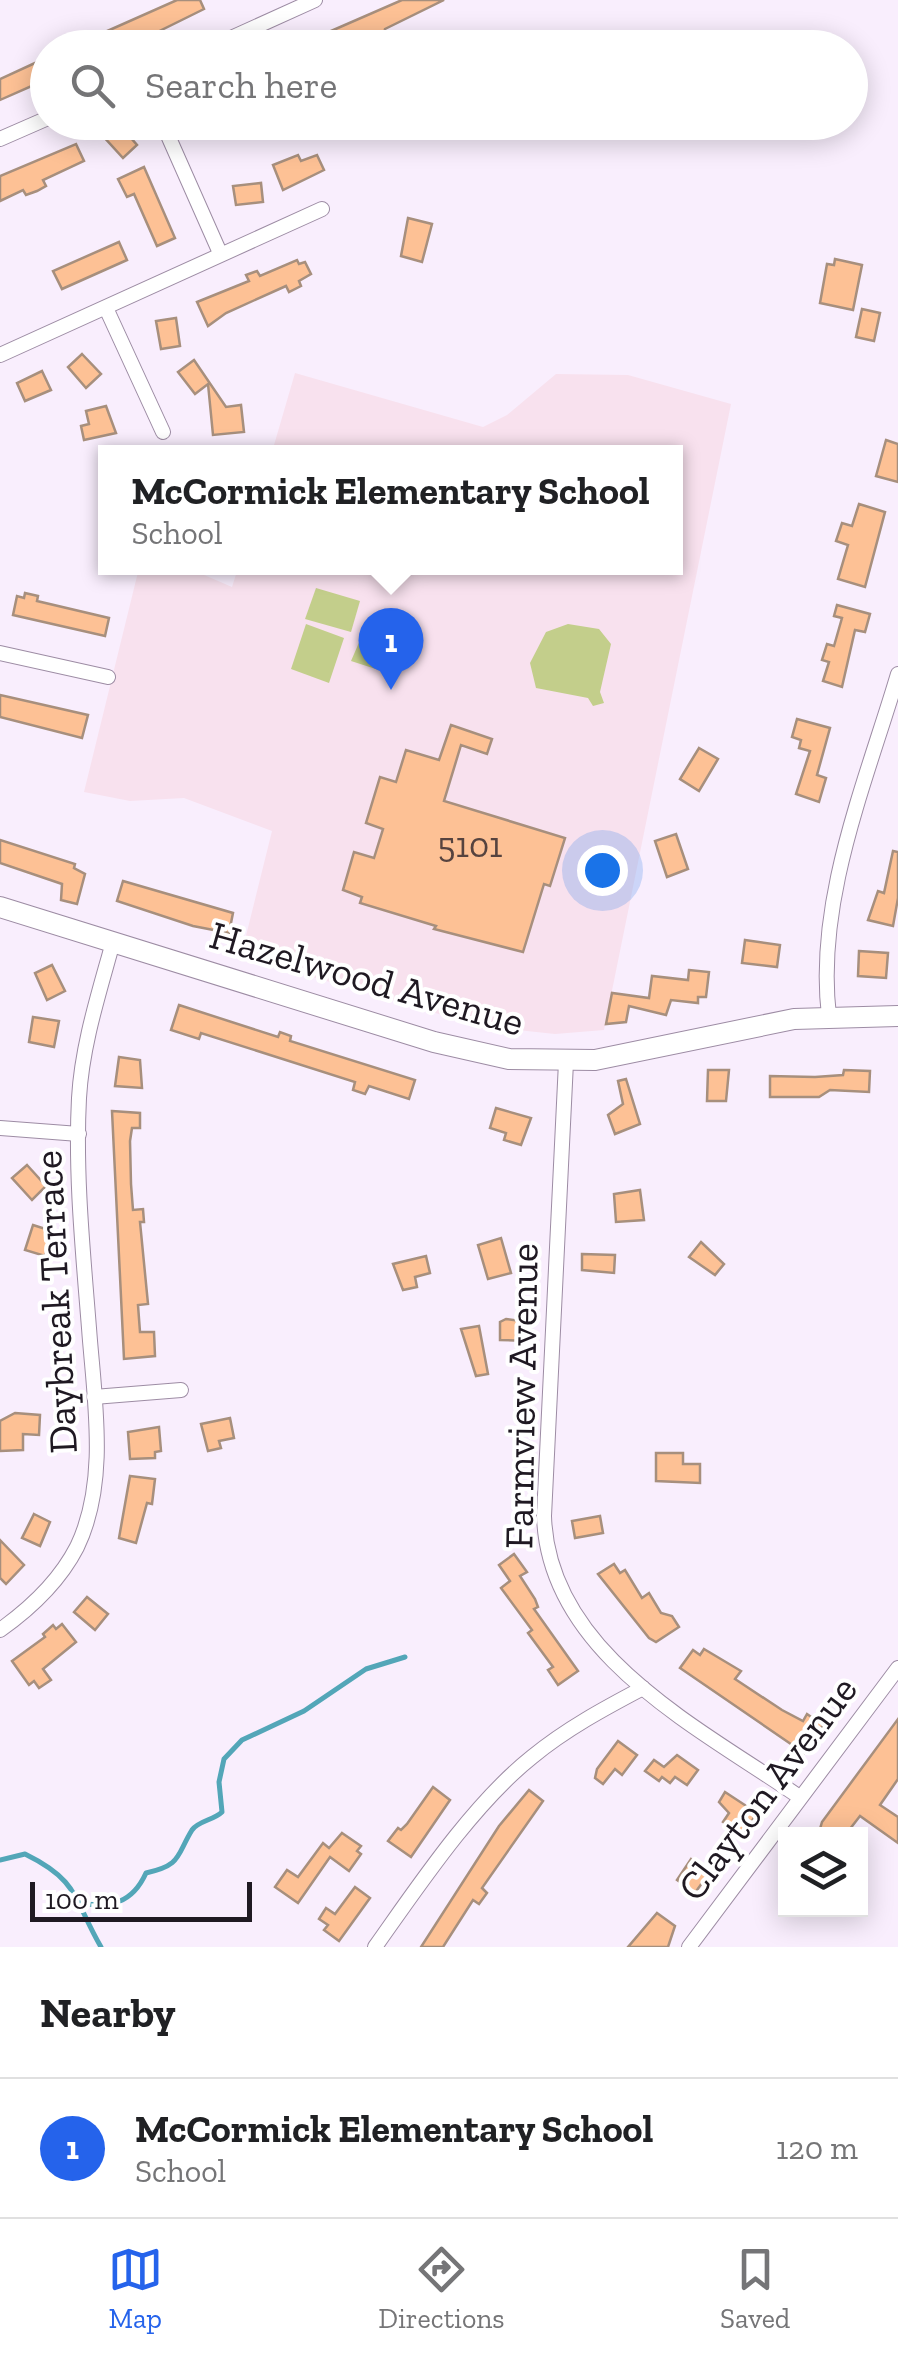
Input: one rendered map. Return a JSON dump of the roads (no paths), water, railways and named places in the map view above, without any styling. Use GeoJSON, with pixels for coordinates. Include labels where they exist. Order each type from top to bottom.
{"type":"FeatureCollection","features":[{"type":"Feature","properties":{"kind":"street"},"geometry":{"type":"LineString","coordinates":[[249,30],[315,0]]}},
{"type":"Feature","properties":{"kind":"street"},"geometry":{"type":"LineString","coordinates":[[0,140],[30,126]]}},
{"type":"Feature","properties":{"kind":"street"},"geometry":{"type":"LineString","coordinates":[[170,140],[220,252]]}},
{"type":"Feature","properties":{"kind":"street"},"geometry":{"type":"LineString","coordinates":[[0,355],[322,209]]}},
{"type":"Feature","properties":{"kind":"street"},"geometry":{"type":"LineString","coordinates":[[106,308],[163,432]]}},
{"type":"Feature","properties":{"kind":"street"},"geometry":{"type":"LineString","coordinates":[[0,653],[108,677]]}},
{"type":"Feature","properties":{"kind":"street"},"geometry":{"type":"LineString","coordinates":[[828,1016],[826,955],[836,890],[898,674]]}},
{"type":"Feature","properties":{"kind":"street","name":"Hazelwood Avenue"},"geometry":{"type":"LineString","coordinates":[[0,907],[463,1050],[566,1062],[828,1016],[898,1016]]}},
{"type":"Feature","properties":{"kind":"street","name":"Daybreak Terrace"},"geometry":{"type":"LineString","coordinates":[[0,1630],[45,1593],[77,1546],[93,1495],[94,1397],[79,1134],[85,1048],[113,942]]}},
{"type":"Feature","properties":{"kind":"street","name":"Farmview Avenue"},"geometry":{"type":"LineString","coordinates":[[566,1062],[545,1548],[557,1586],[584,1630],[644,1688],[798,1796]]}},
{"type":"Feature","properties":{"kind":"street"},"geometry":{"type":"LineString","coordinates":[[0,1128],[79,1134]]}},
{"type":"Feature","properties":{"kind":"street"},"geometry":{"type":"LineString","coordinates":[[94,1397],[181,1390]]}},
{"type":"Feature","properties":{"kind":"street","name":"Clayton Avenue"},"geometry":{"type":"LineString","coordinates":[[690,1947],[798,1796],[898,1668]]}},
{"type":"Feature","properties":{"kind":"street"},"geometry":{"type":"LineString","coordinates":[[376,1947],[483,1807],[530,1758],[600,1710],[644,1688]]}},
{"type":"Feature","properties":{"kind":"waterway"},"geometry":{"type":"LineString","coordinates":[[79,1903],[119,1902],[134,1891],[146,1873],[172,1863],[192,1830],[222,1812],[219,1782],[224,1759],[242,1740],[304,1711],[366,1669],[405,1657]]}},
{"type":"Feature","properties":{"kind":"waterway"},"geometry":{"type":"LineString","coordinates":[[0,1860],[25,1854],[56,1873],[73,1893],[101,1947]]}},
{"type":"Feature","properties":{"kind":"place","name":"McCormick Elementary School"},"geometry":{"type":"Point","coordinates":[391,690]}}]}
